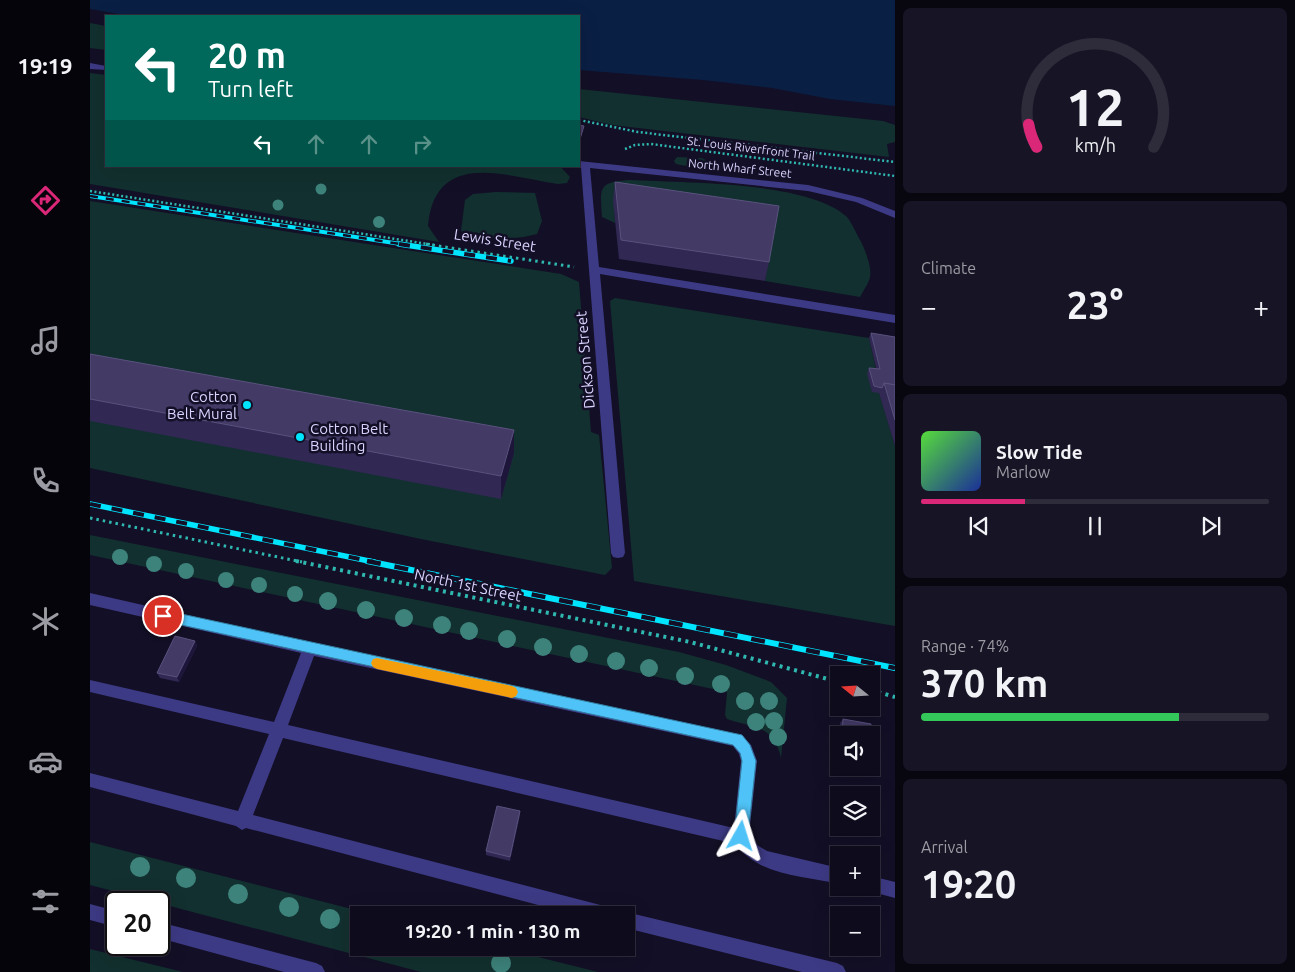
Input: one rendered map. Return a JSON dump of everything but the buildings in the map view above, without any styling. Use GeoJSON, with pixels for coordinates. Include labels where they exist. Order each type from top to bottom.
{"type":"FeatureCollection","features":[{"type":"Feature","properties":{"kind":"street"},"geometry":{"type":"LineString","coordinates":[[90,66],[105,68]]}},
{"type":"Feature","properties":{"kind":"street","name":"North Wharf Street"},"geometry":{"type":"LineString","coordinates":[[582,164],[808,188],[859,200],[895,215]]}},
{"type":"Feature","properties":{"kind":"street","name":"Dickson Street"},"geometry":{"type":"LineString","coordinates":[[582,164],[594,270],[618,553]]}},
{"type":"Feature","properties":{"kind":"street"},"geometry":{"type":"LineString","coordinates":[[594,270],[895,319]]}},
{"type":"Feature","properties":{"kind":"street"},"geometry":{"type":"LineString","coordinates":[[90,599],[310,649],[737,740],[746,750],[749,761],[741,836]]}},
{"type":"Feature","properties":{"kind":"street"},"geometry":{"type":"LineString","coordinates":[[242,822],[310,649]]}},
{"type":"Feature","properties":{"kind":"street"},"geometry":{"type":"LineString","coordinates":[[90,686],[741,836],[752,850],[762,857],[830,874]]}},
{"type":"Feature","properties":{"kind":"street"},"geometry":{"type":"LineString","coordinates":[[90,780],[242,822],[573,906]]}},
{"type":"Feature","properties":{"kind":"street"},"geometry":{"type":"LineString","coordinates":[[880,886],[895,890]]}},
{"type":"Feature","properties":{"kind":"street"},"geometry":{"type":"LineString","coordinates":[[90,912],[105,916]]}},
{"type":"Feature","properties":{"kind":"street"},"geometry":{"type":"LineString","coordinates":[[635,922],[837,972]]}},
{"type":"Feature","properties":{"kind":"street"},"geometry":{"type":"LineString","coordinates":[[170,933],[316,972]]}},
{"type":"Feature","properties":{"kind":"path"},"geometry":{"type":"LineString","coordinates":[[580,120],[638,132],[895,162]]}},
{"type":"Feature","properties":{"kind":"path","name":"St. Louis Riverfront Trail"},"geometry":{"type":"LineString","coordinates":[[617,168],[623,151],[628,148],[651,144],[895,176]]}},
{"type":"Feature","properties":{"kind":"path","name":"Lewis Street"},"geometry":{"type":"LineString","coordinates":[[90,191],[594,270]]}},
{"type":"Feature","properties":{"kind":"path","name":"North 1st Street"},"geometry":{"type":"LineString","coordinates":[[90,518],[690,642],[830,680]]}},
{"type":"Feature","properties":{"kind":"path"},"geometry":{"type":"LineString","coordinates":[[880,693],[895,697]]}},
{"type":"Feature","properties":{"kind":"green space"},"geometry":{"type":"Polygon","coordinates":[[[90,23],[105,26],[105,50],[90,48],[90,23]]]}},
{"type":"Feature","properties":{"kind":"green space"},"geometry":{"type":"Polygon","coordinates":[[[90,73],[105,75],[105,167],[561,167],[570,177],[567,183],[558,184],[496,173],[476,173],[458,177],[444,186],[433,202],[428,226],[439,242],[90,184],[90,73]]]}},
{"type":"Feature","properties":{"kind":"green space"},"geometry":{"type":"Polygon","coordinates":[[[580,89],[883,121],[895,125],[895,142],[887,144],[889,157],[612,125],[580,117],[580,89]]]}},
{"type":"Feature","properties":{"kind":"green space"},"geometry":{"type":"Polygon","coordinates":[[[677,157],[702,158],[709,162],[708,165],[704,166],[685,166],[676,164],[674,161],[677,157]]]}},
{"type":"Feature","properties":{"kind":"green space"},"geometry":{"type":"Polygon","coordinates":[[[630,180],[744,186],[776,190],[805,196],[829,205],[847,217],[862,244],[870,268],[868,282],[860,297],[765,281],[774,225],[614,201],[615,223],[602,217],[601,199],[603,188],[612,182],[630,180]]]}},
{"type":"Feature","properties":{"kind":"green space"},"geometry":{"type":"Polygon","coordinates":[[[496,192],[535,193],[542,221],[537,234],[519,237],[488,238],[478,237],[461,231],[465,200],[473,194],[496,192]]]}},
{"type":"Feature","properties":{"kind":"green space"},"geometry":{"type":"Polygon","coordinates":[[[90,201],[561,274],[579,282],[591,432],[599,435],[612,568],[605,575],[421,539],[90,468],[90,201]]]}},
{"type":"Feature","properties":{"kind":"green space"},"geometry":{"type":"Polygon","coordinates":[[[615,298],[869,338],[879,392],[895,446],[895,626],[634,581],[610,301],[615,298]]]}},
{"type":"Feature","properties":{"kind":"green space"},"geometry":{"type":"Polygon","coordinates":[[[90,535],[679,652],[726,665],[771,682],[787,698],[781,758],[778,747],[768,734],[754,727],[727,719],[725,715],[727,692],[90,555],[90,535]]]}},
{"type":"Feature","properties":{"kind":"green space"},"geometry":{"type":"Polygon","coordinates":[[[90,842],[350,909],[350,953],[170,906],[170,891],[113,891],[90,885],[90,842]]]}},
{"type":"Feature","properties":{"kind":"green space"},"geometry":{"type":"Polygon","coordinates":[[[90,949],[105,953],[105,956],[118,956],[183,972],[90,972],[90,949]]]}},
{"type":"Feature","properties":{"kind":"green space"},"geometry":{"type":"Polygon","coordinates":[[[360,956],[534,956],[598,972],[421,972],[360,956]]]}},
{"type":"Feature","properties":{"kind":"water"},"geometry":{"type":"Polygon","coordinates":[[[90,0],[895,0],[895,106],[830,99],[772,88],[703,80],[580,70],[580,15],[124,15],[90,9],[90,0]]]}},
{"type":"Feature","properties":{"kind":"railway"},"geometry":{"type":"LineString","coordinates":[[90,196],[407,245]]}},
{"type":"Feature","properties":{"kind":"railway"},"geometry":{"type":"LineString","coordinates":[[399,244],[511,261]]}},
{"type":"Feature","properties":{"kind":"railway"},"geometry":{"type":"LineString","coordinates":[[90,504],[374,562]]}},
{"type":"Feature","properties":{"kind":"railway"},"geometry":{"type":"LineString","coordinates":[[367,561],[895,668]]}},
{"type":"Feature","properties":{"kind":"slow traffic"},"geometry":{"type":"LineString","coordinates":[[377,663],[512,692]]}},
{"type":"Feature","properties":{"kind":"place","name":"Cotton Belt Mural"},"geometry":{"type":"Point","coordinates":[247,405]}},
{"type":"Feature","properties":{"kind":"place","name":"Cotton Belt Building"},"geometry":{"type":"Point","coordinates":[300,437]}},
{"type":"Feature","properties":{"kind":"route"},"geometry":{"type":"LineString","coordinates":[[163,616],[737,740],[746,750],[749,761],[741,836]]}}]}
